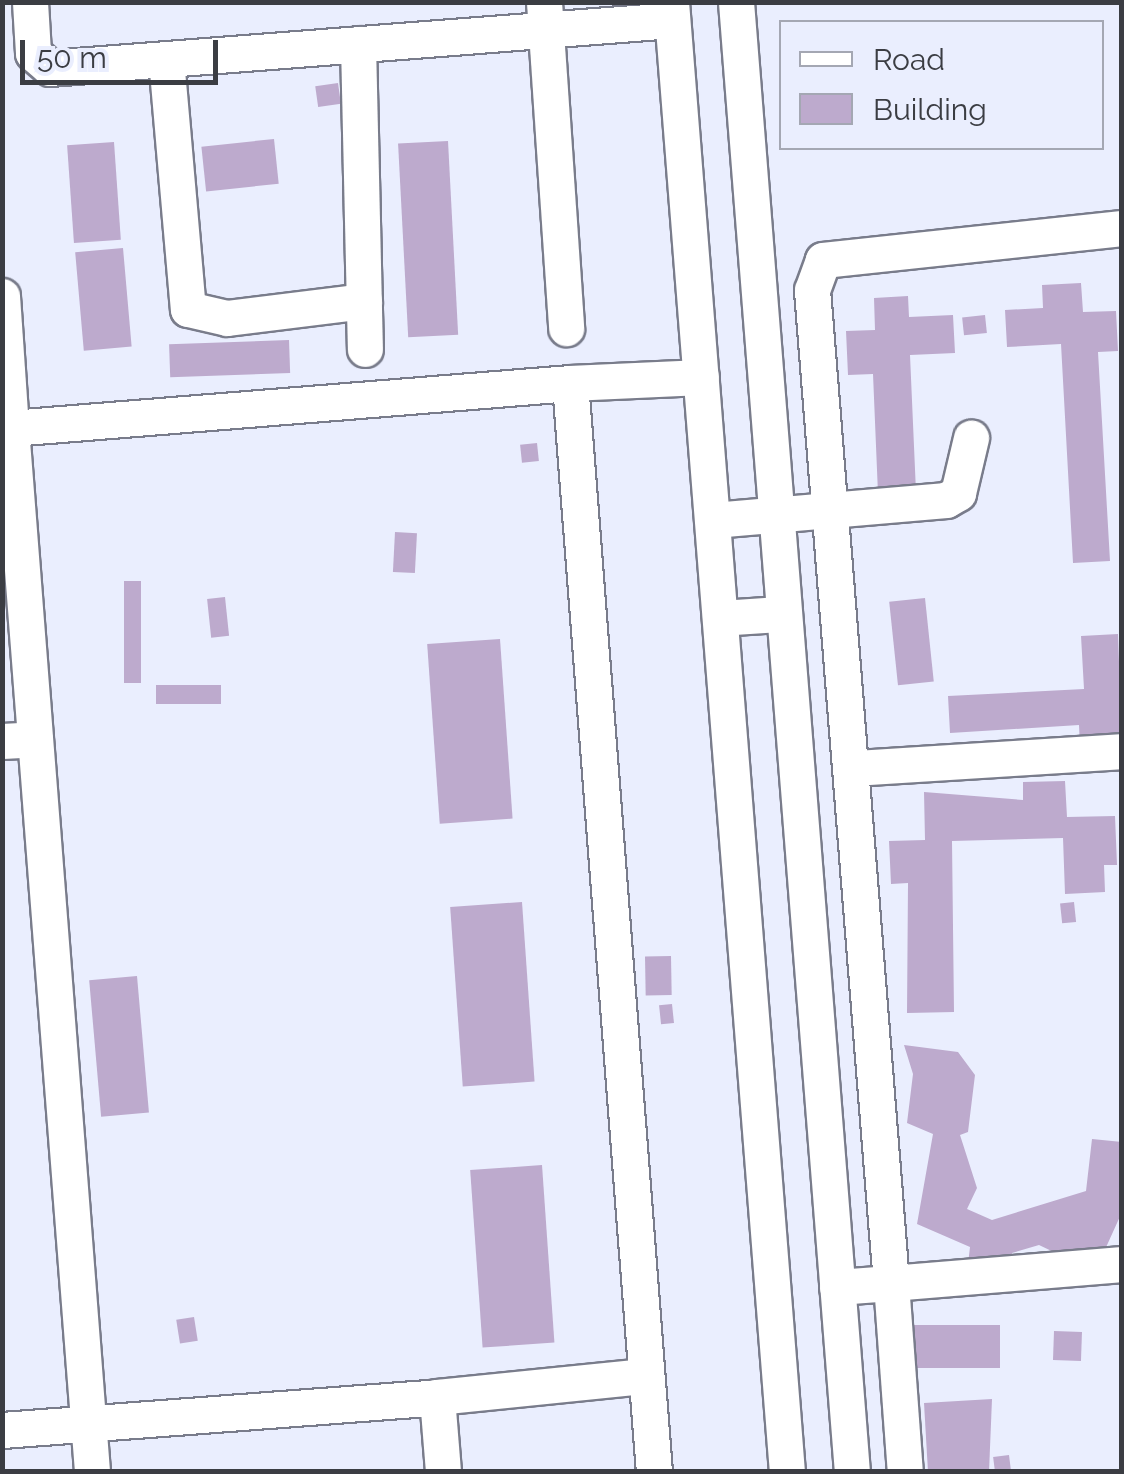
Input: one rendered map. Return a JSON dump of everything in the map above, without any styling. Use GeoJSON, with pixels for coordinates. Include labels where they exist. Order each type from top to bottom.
{"type":"FeatureCollection","features":[{"type":"Feature","properties":{"kind":"street"},"geometry":{"type":"LineString","coordinates":[[30,2],[33,53],[50,68],[358,44],[546,16],[671,11],[788,1472]]}},
{"type":"Feature","properties":{"kind":"street"},"geometry":{"type":"LineString","coordinates":[[736,2],[781,614],[852,1472]]}},
{"type":"Feature","properties":{"kind":"street"},"geometry":{"type":"LineString","coordinates":[[546,16],[566,328]]}},
{"type":"Feature","properties":{"kind":"street"},"geometry":{"type":"LineString","coordinates":[[358,44],[365,349]]}},
{"type":"Feature","properties":{"kind":"street"},"geometry":{"type":"LineString","coordinates":[[166,59],[188,309],[199,319],[228,318],[364,302]]}},
{"type":"Feature","properties":{"kind":"street"},"geometry":{"type":"LineString","coordinates":[[905,1472],[854,768],[828,510],[812,290],[823,260],[1122,228]]}},
{"type":"Feature","properties":{"kind":"street"},"geometry":{"type":"LineString","coordinates":[[3,318],[11,428],[19,740],[92,1472]]}},
{"type":"Feature","properties":{"kind":"street"},"geometry":{"type":"LineString","coordinates":[[11,428],[570,383],[701,377]]}},
{"type":"Feature","properties":{"kind":"street"},"geometry":{"type":"LineString","coordinates":[[570,383],[654,1472]]}},
{"type":"Feature","properties":{"kind":"street"},"geometry":{"type":"LineString","coordinates":[[712,520],[946,500],[958,493],[972,438]]}},
{"type":"Feature","properties":{"kind":"street"},"geometry":{"type":"LineString","coordinates":[[720,618],[781,614]]}},
{"type":"Feature","properties":{"kind":"street"},"geometry":{"type":"LineString","coordinates":[[854,768],[1122,752]]}},
{"type":"Feature","properties":{"kind":"street"},"geometry":{"type":"LineString","coordinates":[[836,1286],[1122,1264]]}},
{"type":"Feature","properties":{"kind":"street"},"geometry":{"type":"LineString","coordinates":[[2,1430],[437,1398],[646,1376]]}},
{"type":"Feature","properties":{"kind":"street"},"geometry":{"type":"LineString","coordinates":[[437,1398],[443,1472]]}},
{"type":"Feature","properties":{"kind":"building"},"geometry":{"type":"Polygon","coordinates":[[[338,83],[341,104],[318,107],[315,86],[338,83]]]}},
{"type":"Feature","properties":{"kind":"building"},"geometry":{"type":"Polygon","coordinates":[[[274,139],[279,184],[206,191],[201,147],[274,139]]]}},
{"type":"Feature","properties":{"kind":"building"},"geometry":{"type":"Polygon","coordinates":[[[448,141],[458,335],[408,337],[398,144],[448,141]]]}},
{"type":"Feature","properties":{"kind":"building"},"geometry":{"type":"Polygon","coordinates":[[[114,142],[121,240],[74,243],[67,145],[114,142]]]}},
{"type":"Feature","properties":{"kind":"building"},"geometry":{"type":"Polygon","coordinates":[[[123,248],[132,347],[84,351],[75,252],[123,248]]]}},
{"type":"Feature","properties":{"kind":"building"},"geometry":{"type":"Polygon","coordinates":[[[1081,283],[1083,312],[1116,311],[1118,351],[1098,352],[1110,561],[1073,563],[1061,344],[1007,347],[1005,310],[1043,308],[1042,285],[1081,283]]]}},
{"type":"Feature","properties":{"kind":"building"},"geometry":{"type":"Polygon","coordinates":[[[908,296],[909,317],[953,315],[955,353],[910,355],[916,492],[878,494],[873,374],[848,375],[846,331],[875,330],[874,298],[908,296]]]}},
{"type":"Feature","properties":{"kind":"building"},"geometry":{"type":"Polygon","coordinates":[[[985,315],[987,333],[964,335],[962,317],[985,315]]]}},
{"type":"Feature","properties":{"kind":"building"},"geometry":{"type":"Polygon","coordinates":[[[289,340],[290,373],[170,377],[169,344],[289,340]]]}},
{"type":"Feature","properties":{"kind":"building"},"geometry":{"type":"Polygon","coordinates":[[[537,443],[539,461],[522,463],[520,445],[537,443]]]}},
{"type":"Feature","properties":{"kind":"building"},"geometry":{"type":"Polygon","coordinates":[[[395,532],[417,533],[415,573],[393,572],[395,532]]]}},
{"type":"Feature","properties":{"kind":"building"},"geometry":{"type":"Polygon","coordinates":[[[124,581],[141,581],[141,683],[124,683],[124,581]]]}},
{"type":"Feature","properties":{"kind":"building"},"geometry":{"type":"Polygon","coordinates":[[[225,597],[229,636],[211,638],[207,599],[225,597]]]}},
{"type":"Feature","properties":{"kind":"building"},"geometry":{"type":"Polygon","coordinates":[[[925,598],[934,682],[898,685],[889,602],[925,598]]]}},
{"type":"Feature","properties":{"kind":"building"},"geometry":{"type":"Polygon","coordinates":[[[1118,634],[1122,744],[1080,747],[1079,725],[950,733],[948,696],[1084,689],[1081,636],[1118,634]]]}},
{"type":"Feature","properties":{"kind":"building"},"geometry":{"type":"Polygon","coordinates":[[[500,639],[513,819],[440,824],[427,644],[500,639]]]}},
{"type":"Feature","properties":{"kind":"building"},"geometry":{"type":"Polygon","coordinates":[[[156,685],[221,685],[221,704],[156,704],[156,685]]]}},
{"type":"Feature","properties":{"kind":"building"},"geometry":{"type":"Polygon","coordinates":[[[1065,781],[1067,817],[1115,816],[1117,865],[1104,865],[1105,892],[1065,894],[1063,838],[952,841],[954,1012],[907,1013],[908,883],[891,884],[889,841],[925,840],[924,792],[1023,800],[1023,782],[1065,781]]]}},
{"type":"Feature","properties":{"kind":"building"},"geometry":{"type":"Polygon","coordinates":[[[522,902],[535,1082],[463,1087],[450,907],[522,902]]]}},
{"type":"Feature","properties":{"kind":"building"},"geometry":{"type":"Polygon","coordinates":[[[1074,902],[1076,922],[1062,923],[1060,903],[1074,902]]]}},
{"type":"Feature","properties":{"kind":"building"},"geometry":{"type":"Polygon","coordinates":[[[645,956],[671,956],[672,995],[646,995],[645,956]]]}},
{"type":"Feature","properties":{"kind":"building"},"geometry":{"type":"Polygon","coordinates":[[[137,976],[149,1112],[101,1117],[89,980],[137,976]]]}},
{"type":"Feature","properties":{"kind":"building"},"geometry":{"type":"Polygon","coordinates":[[[672,1004],[674,1023],[661,1024],[659,1005],[672,1004]]]}},
{"type":"Feature","properties":{"kind":"building"},"geometry":{"type":"Polygon","coordinates":[[[904,1045],[958,1052],[975,1075],[968,1132],[960,1135],[977,1188],[967,1209],[992,1220],[1086,1191],[1092,1139],[1122,1142],[1122,1212],[1103,1254],[1060,1255],[1039,1245],[1012,1253],[1010,1269],[968,1264],[970,1247],[917,1224],[933,1134],[907,1123],[913,1074],[904,1045]]]}},
{"type":"Feature","properties":{"kind":"building"},"geometry":{"type":"Polygon","coordinates":[[[542,1165],[554,1343],[483,1348],[470,1170],[542,1165]]]}},
{"type":"Feature","properties":{"kind":"building"},"geometry":{"type":"Polygon","coordinates":[[[194,1317],[198,1341],[180,1344],[176,1320],[194,1317]]]}},
{"type":"Feature","properties":{"kind":"building"},"geometry":{"type":"Polygon","coordinates":[[[912,1325],[1000,1325],[1000,1368],[912,1368],[912,1325]]]}},
{"type":"Feature","properties":{"kind":"building"},"geometry":{"type":"Polygon","coordinates":[[[1054,1331],[1082,1332],[1081,1361],[1053,1360],[1054,1331]]]}},
{"type":"Feature","properties":{"kind":"building"},"geometry":{"type":"Polygon","coordinates":[[[992,1399],[989,1472],[928,1472],[924,1403],[992,1399]]]}},
{"type":"Feature","properties":{"kind":"building"},"geometry":{"type":"Polygon","coordinates":[[[1009,1455],[1011,1472],[995,1472],[993,1457],[1009,1455]]]}}]}
